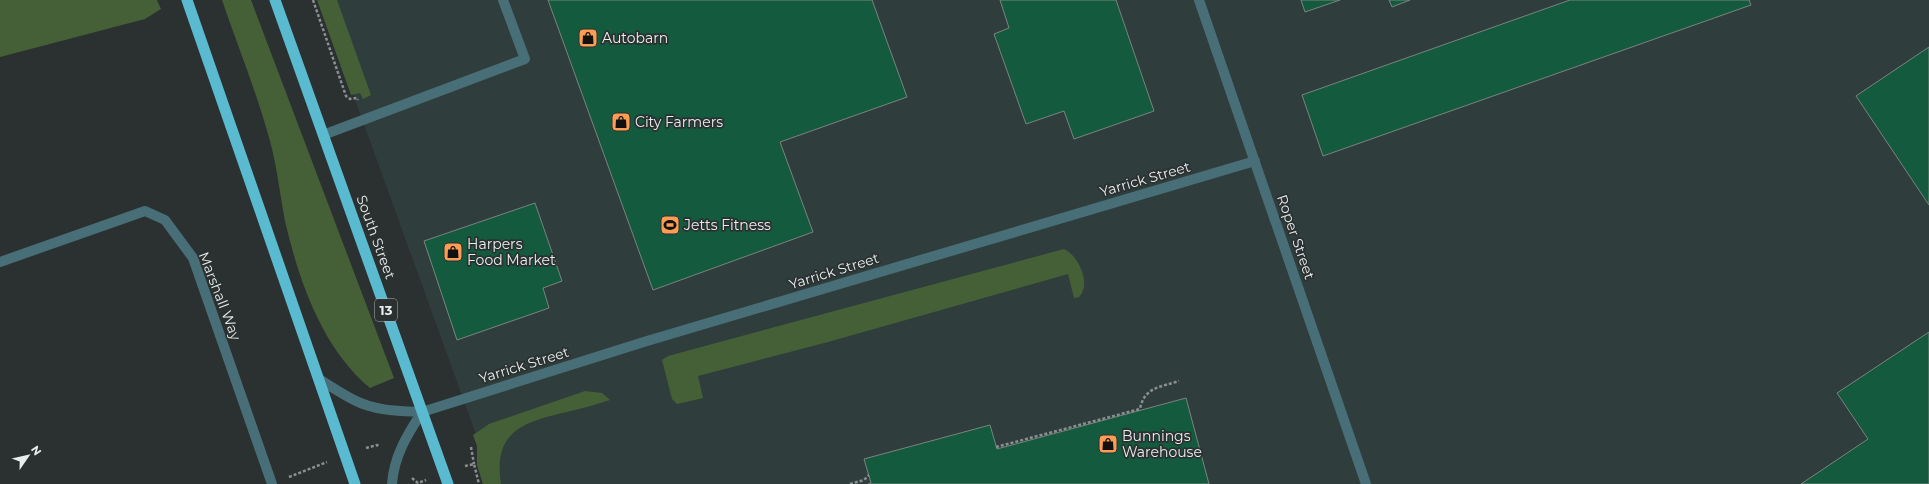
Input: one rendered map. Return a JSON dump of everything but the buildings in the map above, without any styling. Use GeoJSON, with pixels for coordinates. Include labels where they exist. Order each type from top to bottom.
{"type":"FeatureCollection","features":[{"type":"Feature","properties":{"kind":"highway"},"geometry":{"type":"LineString","coordinates":[[187,0],[355,484]]}},
{"type":"Feature","properties":{"kind":"highway","name":"South Street"},"geometry":{"type":"LineString","coordinates":[[275,0],[448,484]]}},
{"type":"Feature","properties":{"kind":"street"},"geometry":{"type":"LineString","coordinates":[[323,135],[525,59],[502,0]]}},
{"type":"Feature","properties":{"kind":"street","name":"Roper Street"},"geometry":{"type":"LineString","coordinates":[[1199,0],[1366,484]]}},
{"type":"Feature","properties":{"kind":"street","name":"Yarrick Street"},"geometry":{"type":"LineString","coordinates":[[319,378],[354,401],[372,407],[390,411],[422,412],[647,341],[1255,161]]}},
{"type":"Feature","properties":{"kind":"street","name":"Marshall Way"},"geometry":{"type":"LineString","coordinates":[[0,262],[145,211],[165,220],[194,258],[272,483]]}},
{"type":"Feature","properties":{"kind":"street"},"geometry":{"type":"LineString","coordinates":[[392,484],[397,456],[405,437],[422,412]]}},
{"type":"Feature","properties":{"kind":"path"},"geometry":{"type":"LineString","coordinates":[[313,0],[346,96],[350,99],[357,98],[358,100]]}},
{"type":"Feature","properties":{"kind":"path"},"geometry":{"type":"LineString","coordinates":[[996,447],[1140,409],[1141,400],[1149,390],[1179,381]]}},
{"type":"Feature","properties":{"kind":"path"},"geometry":{"type":"LineString","coordinates":[[366,448],[377,445],[383,450]]}},
{"type":"Feature","properties":{"kind":"path"},"geometry":{"type":"LineString","coordinates":[[471,446],[479,484]]}},
{"type":"Feature","properties":{"kind":"path"},"geometry":{"type":"LineString","coordinates":[[272,483],[328,462]]}},
{"type":"Feature","properties":{"kind":"path"},"geometry":{"type":"LineString","coordinates":[[464,466],[474,464]]}},
{"type":"Feature","properties":{"kind":"path"},"geometry":{"type":"LineString","coordinates":[[850,484],[864,480],[869,475]]}},
{"type":"Feature","properties":{"kind":"path"},"geometry":{"type":"LineString","coordinates":[[410,476],[418,483],[428,479]]}},
{"type":"Feature","properties":{"kind":"shaded area"},"geometry":{"type":"Polygon","coordinates":[[[319,0],[1929,0],[1929,484],[494,484],[319,0]]]}},
{"type":"Feature","properties":{"kind":"green space"},"geometry":{"type":"Polygon","coordinates":[[[0,0],[157,0],[161,9],[145,19],[0,57],[0,0]]]}},
{"type":"Feature","properties":{"kind":"green space"},"geometry":{"type":"Polygon","coordinates":[[[222,0],[251,0],[394,378],[370,388],[353,372],[338,353],[315,312],[297,267],[285,221],[275,161],[265,123],[222,0]]]}},
{"type":"Feature","properties":{"kind":"green space"},"geometry":{"type":"Polygon","coordinates":[[[317,0],[337,0],[371,95],[363,99],[360,93],[351,95],[317,0]]]}},
{"type":"Feature","properties":{"kind":"green space"},"geometry":{"type":"Polygon","coordinates":[[[1064,249],[1074,257],[1082,270],[1084,285],[1083,291],[1079,297],[1074,298],[1068,274],[828,342],[698,376],[703,398],[677,404],[672,399],[662,360],[668,356],[1064,249]]]}},
{"type":"Feature","properties":{"kind":"green space"},"geometry":{"type":"Polygon","coordinates":[[[585,391],[602,393],[610,400],[540,419],[527,424],[516,431],[508,439],[502,451],[500,465],[501,484],[483,484],[477,465],[477,446],[473,435],[489,424],[585,391]]]}},
{"type":"Feature","properties":{"kind":"place","name":"Autobarn"},"geometry":{"type":"Point","coordinates":[588,38]}},
{"type":"Feature","properties":{"kind":"place","name":"City Farmers"},"geometry":{"type":"Point","coordinates":[621,122]}},
{"type":"Feature","properties":{"kind":"place","name":"Jetts Fitness"},"geometry":{"type":"Point","coordinates":[670,225]}},
{"type":"Feature","properties":{"kind":"place","name":"Harpers Food Market"},"geometry":{"type":"Point","coordinates":[453,252]}},
{"type":"Feature","properties":{"kind":"place","name":"Bunnings Warehouse"},"geometry":{"type":"Point","coordinates":[1108,444]}}]}
